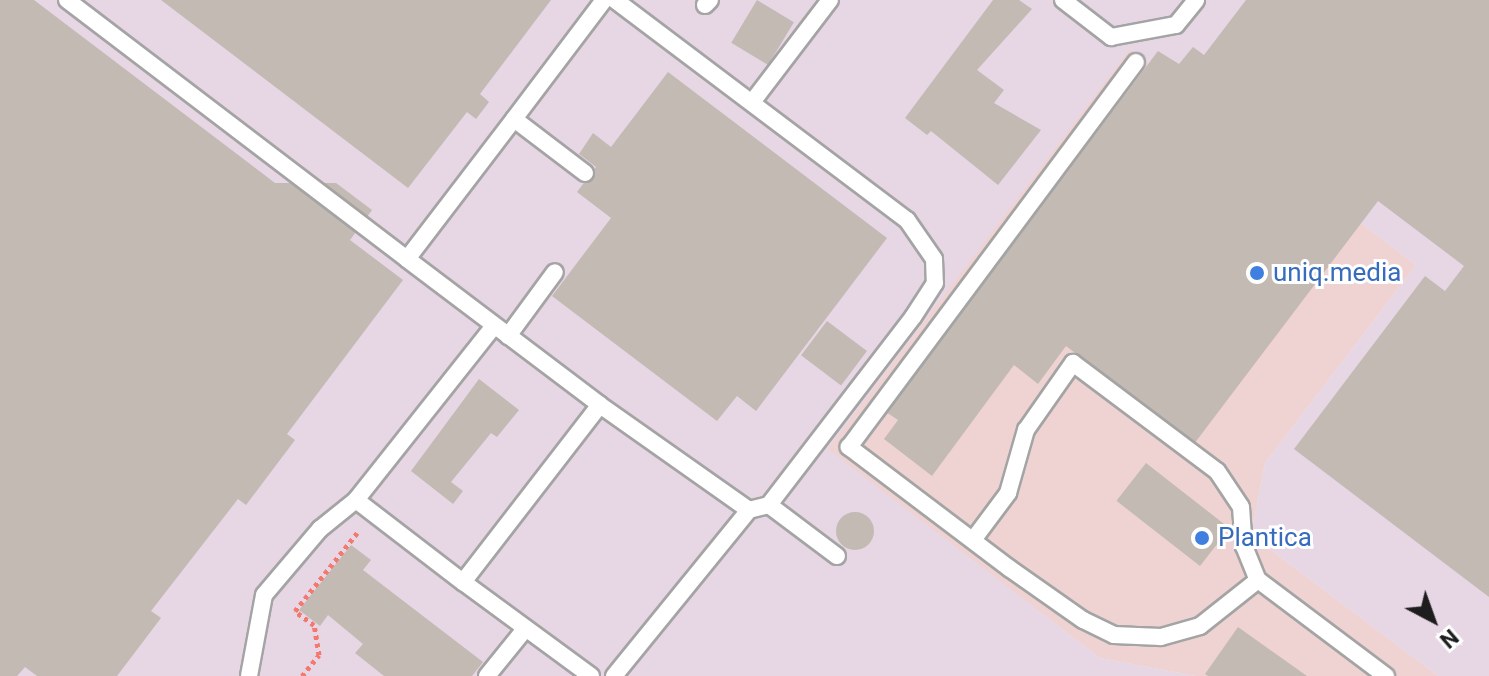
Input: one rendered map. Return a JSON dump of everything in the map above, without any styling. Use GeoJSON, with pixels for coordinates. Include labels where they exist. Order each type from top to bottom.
{"type":"FeatureCollection","features":[{"type":"Feature","properties":{"kind":"lane"},"geometry":{"type":"LineString","coordinates":[[67,0],[501,331],[749,510]]}},
{"type":"Feature","properties":{"kind":"lane"},"geometry":{"type":"LineString","coordinates":[[407,259],[604,0]]}},
{"type":"Feature","properties":{"kind":"lane"},"geometry":{"type":"LineString","coordinates":[[614,676],[749,510],[769,505],[913,317],[935,283],[934,259],[907,220],[615,0]]}},
{"type":"Feature","properties":{"kind":"lane"},"geometry":{"type":"LineString","coordinates":[[753,101],[830,0]]}},
{"type":"Feature","properties":{"kind":"lane"},"geometry":{"type":"LineString","coordinates":[[1063,0],[1111,37],[1176,25],[1196,0]]}},
{"type":"Feature","properties":{"kind":"lane"},"geometry":{"type":"LineString","coordinates":[[1136,62],[849,447],[1083,620],[1114,635],[1161,637],[1200,626],[1258,580]]}},
{"type":"Feature","properties":{"kind":"lane"},"geometry":{"type":"LineString","coordinates":[[514,119],[585,173]]}},
{"type":"Feature","properties":{"kind":"lane"},"geometry":{"type":"LineString","coordinates":[[249,676],[264,595],[320,529],[356,500],[555,272]]}},
{"type":"Feature","properties":{"kind":"lane"},"geometry":{"type":"LineString","coordinates":[[973,540],[1008,493],[1026,430],[1073,363],[1217,471],[1241,507],[1244,546],[1258,580],[1386,676]]}},
{"type":"Feature","properties":{"kind":"lane"},"geometry":{"type":"LineString","coordinates":[[463,582],[600,405]]}},
{"type":"Feature","properties":{"kind":"lane"},"geometry":{"type":"LineString","coordinates":[[356,500],[591,676]]}},
{"type":"Feature","properties":{"kind":"lane"},"geometry":{"type":"LineString","coordinates":[[769,505],[837,556]]}},
{"type":"Feature","properties":{"kind":"lane"},"geometry":{"type":"LineString","coordinates":[[487,676],[525,629]]}},
{"type":"Feature","properties":{"kind":"path"},"geometry":{"type":"LineString","coordinates":[[302,676],[319,655],[314,625],[295,611],[357,533]]}},
{"type":"Feature","properties":{"kind":"shaded area"},"geometry":{"type":"Polygon","coordinates":[[[0,0],[1489,0],[1489,676],[1438,676],[1251,535],[1265,463],[1416,265],[1130,49],[828,449],[1100,658],[1196,676],[0,676],[0,0]]]}},
{"type":"Feature","properties":{"kind":"shaded area"},"geometry":{"type":"Polygon","coordinates":[[[1130,48],[1416,265],[1265,463],[1251,535],[1438,676],[1196,676],[1100,658],[827,449],[1130,48]]]}},
{"type":"Feature","properties":{"kind":"building"},"geometry":{"type":"Polygon","coordinates":[[[0,0],[34,0],[275,183],[336,183],[372,210],[350,240],[403,280],[287,434],[295,440],[246,505],[238,499],[151,611],[161,618],[117,676],[37,676],[25,667],[17,676],[0,676],[0,0]]]}},
{"type":"Feature","properties":{"kind":"building"},"geometry":{"type":"Polygon","coordinates":[[[161,0],[551,0],[480,94],[489,102],[476,119],[467,112],[408,188],[161,0]]]}},
{"type":"Feature","properties":{"kind":"building"},"geometry":{"type":"Polygon","coordinates":[[[757,0],[794,22],[768,65],[731,43],[757,0]]]}},
{"type":"Feature","properties":{"kind":"building"},"geometry":{"type":"Polygon","coordinates":[[[993,0],[1019,0],[1032,9],[977,70],[1004,90],[994,103],[1041,130],[998,185],[931,131],[927,135],[905,118],[993,0]]]}},
{"type":"Feature","properties":{"kind":"building"},"geometry":{"type":"Polygon","coordinates":[[[1246,0],[1489,0],[1489,597],[1294,449],[1425,276],[1445,291],[1464,266],[1378,201],[1194,444],[1066,346],[1038,384],[1014,365],[932,476],[884,439],[898,420],[886,412],[1158,51],[1179,64],[1193,47],[1204,55],[1246,0]]]}},
{"type":"Feature","properties":{"kind":"building"},"geometry":{"type":"Polygon","coordinates":[[[668,72],[887,238],[756,411],[737,396],[717,421],[552,296],[611,218],[577,192],[596,167],[579,154],[593,133],[611,147],[668,72]]]}},
{"type":"Feature","properties":{"kind":"building"},"geometry":{"type":"Polygon","coordinates":[[[827,321],[867,351],[841,385],[801,355],[827,321]]]}},
{"type":"Feature","properties":{"kind":"building"},"geometry":{"type":"Polygon","coordinates":[[[479,379],[519,410],[497,437],[491,433],[451,482],[463,491],[453,504],[411,471],[479,379]]]}},
{"type":"Feature","properties":{"kind":"building"},"geometry":{"type":"Polygon","coordinates":[[[1146,463],[1230,528],[1200,566],[1116,501],[1146,463]]]}},
{"type":"Feature","properties":{"kind":"building"},"geometry":{"type":"Polygon","coordinates":[[[855,512],[869,517],[874,531],[869,545],[855,550],[841,545],[836,531],[841,517],[855,512]]]}},
{"type":"Feature","properties":{"kind":"building"},"geometry":{"type":"Polygon","coordinates":[[[351,545],[371,560],[363,570],[483,662],[472,676],[384,676],[355,653],[363,644],[328,615],[320,626],[299,610],[351,545]]]}},
{"type":"Feature","properties":{"kind":"building"},"geometry":{"type":"Polygon","coordinates":[[[1238,627],[1307,676],[1205,674],[1238,627]]]}},
{"type":"Feature","properties":{"kind":"place","name":"uniq.media"},"geometry":{"type":"Point","coordinates":[1257,273]}},
{"type":"Feature","properties":{"kind":"place","name":"Plantica"},"geometry":{"type":"Point","coordinates":[1202,538]}}]}
